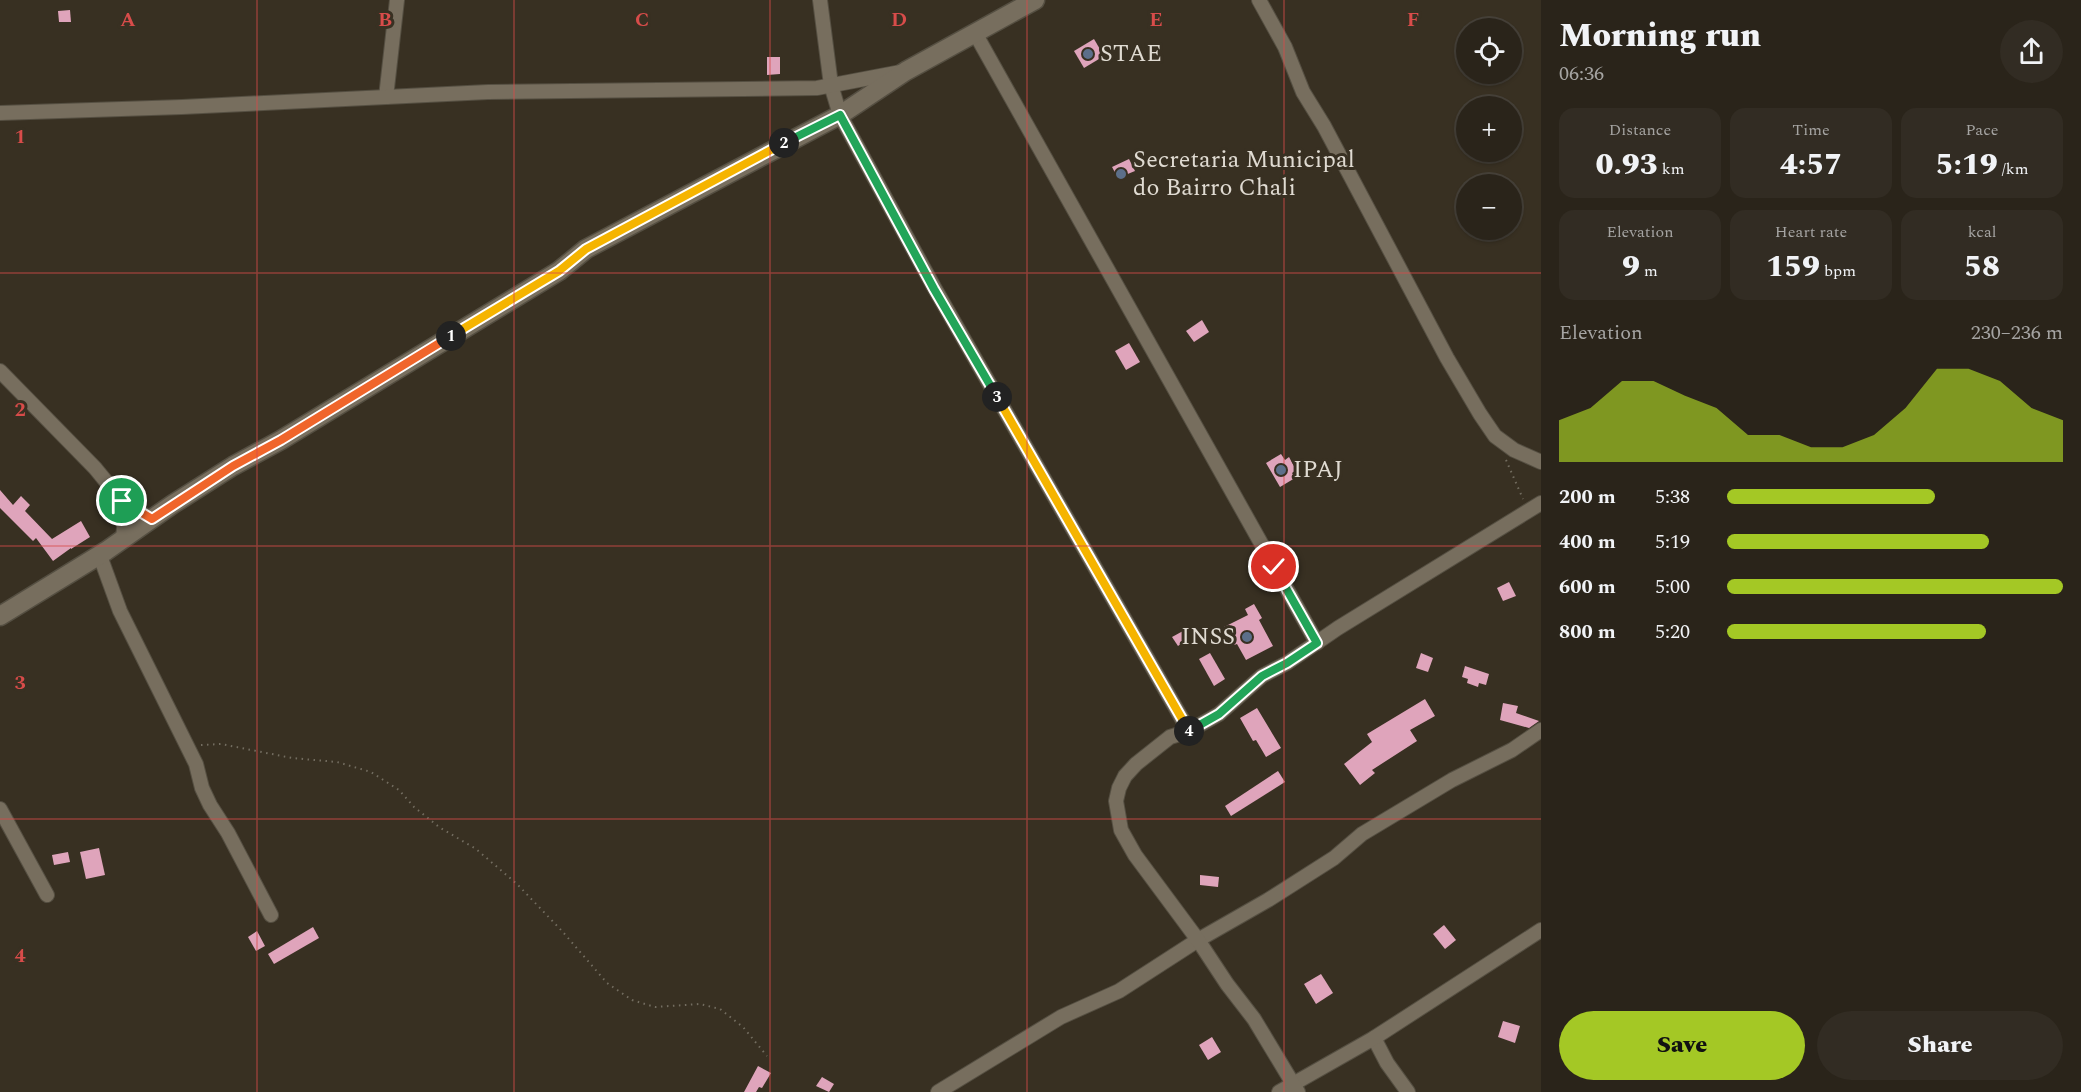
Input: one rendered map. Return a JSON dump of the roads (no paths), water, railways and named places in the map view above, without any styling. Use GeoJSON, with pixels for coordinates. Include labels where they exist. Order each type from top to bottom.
{"type":"FeatureCollection","features":[{"type":"Feature","properties":{"kind":"street"},"geometry":{"type":"LineString","coordinates":[[386,97],[397,0]]}},
{"type":"Feature","properties":{"kind":"street"},"geometry":{"type":"LineString","coordinates":[[0,616],[100,556],[233,466],[281,440],[559,271],[586,249],[840,115],[906,71],[1035,0]]}},
{"type":"Feature","properties":{"kind":"street"},"geometry":{"type":"LineString","coordinates":[[1259,0],[1285,46],[1303,92],[1324,126],[1479,414],[1495,436],[1514,450],[1541,462]]}},
{"type":"Feature","properties":{"kind":"street"},"geometry":{"type":"LineString","coordinates":[[819,3],[831,85],[840,115],[934,289],[1189,731]]}},
{"type":"Feature","properties":{"kind":"street"},"geometry":{"type":"LineString","coordinates":[[975,33],[1317,643]]}},
{"type":"Feature","properties":{"kind":"street"},"geometry":{"type":"LineString","coordinates":[[0,112],[194,106],[488,92],[817,88],[906,71]]}},
{"type":"Feature","properties":{"kind":"street"},"geometry":{"type":"LineString","coordinates":[[0,371],[95,468],[122,501],[152,519]]}},
{"type":"Feature","properties":{"kind":"street"},"geometry":{"type":"LineString","coordinates":[[122,501],[125,515],[123,539]]}},
{"type":"Feature","properties":{"kind":"street"},"geometry":{"type":"LineString","coordinates":[[1296,1088],[1254,1019],[1135,855],[1121,830],[1116,801],[1119,788],[1125,776],[1136,764],[1170,737],[1189,731],[1219,714],[1262,676],[1287,663],[1541,503]]}},
{"type":"Feature","properties":{"kind":"street"},"geometry":{"type":"LineString","coordinates":[[100,556],[120,611],[196,764],[201,788],[228,833],[271,915]]}},
{"type":"Feature","properties":{"kind":"street"},"geometry":{"type":"LineString","coordinates":[[938,1092],[1044,1026],[1119,990],[1334,858],[1362,834],[1452,780],[1512,750],[1541,730]]}},
{"type":"Feature","properties":{"kind":"street"},"geometry":{"type":"LineString","coordinates":[[0,809],[47,895]]}},
{"type":"Feature","properties":{"kind":"street"},"geometry":{"type":"LineString","coordinates":[[1279,1092],[1296,1088],[1541,930]]}},
{"type":"Feature","properties":{"kind":"street"},"geometry":{"type":"LineString","coordinates":[[1374,1038],[1387,1063],[1408,1092]]}},
{"type":"Feature","properties":{"kind":"place","name":"STAE"},"geometry":{"type":"Point","coordinates":[1088,54]}},
{"type":"Feature","properties":{"kind":"place","name":"Secretaria Municipal do Bairro Chali"},"geometry":{"type":"Point","coordinates":[1121,174]}},
{"type":"Feature","properties":{"kind":"place","name":"IPAJ"},"geometry":{"type":"Point","coordinates":[1281,470]}},
{"type":"Feature","properties":{"kind":"place","name":"INSS"},"geometry":{"type":"Point","coordinates":[1247,637]}}]}
